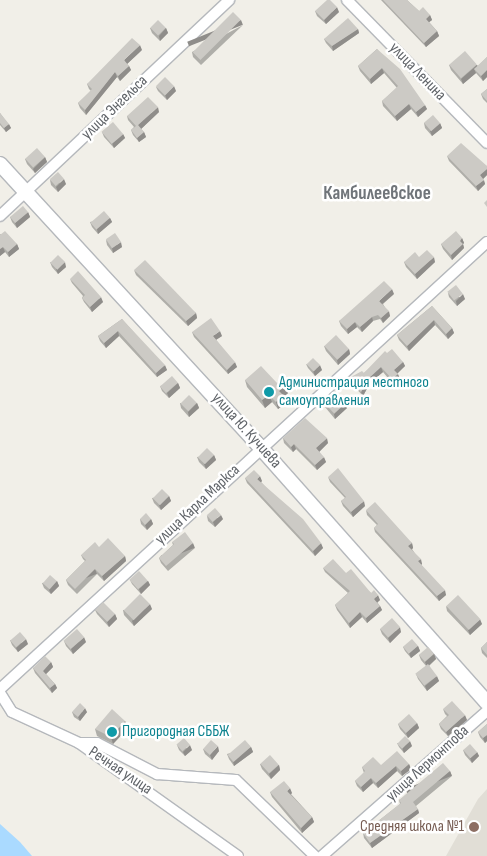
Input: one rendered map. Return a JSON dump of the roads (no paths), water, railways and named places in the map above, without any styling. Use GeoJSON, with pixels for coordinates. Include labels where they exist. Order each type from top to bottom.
{"type":"FeatureCollection","features":[{"type":"Feature","properties":{"kind":"street","name":"улица Энгельса"},"geometry":{"type":"LineString","coordinates":[[0,216],[229,0]]}},
{"type":"Feature","properties":{"kind":"street","name":"улица Ленина"},"geometry":{"type":"LineString","coordinates":[[347,0],[487,143]]}},
{"type":"Feature","properties":{"kind":"street","name":"улица Ю. Кучиева"},"geometry":{"type":"LineString","coordinates":[[0,164],[260,447],[487,703]]}},
{"type":"Feature","properties":{"kind":"street","name":"улица Карла Маркса"},"geometry":{"type":"LineString","coordinates":[[0,688],[260,447],[487,242]]}},
{"type":"Feature","properties":{"kind":"street","name":"Речная улица"},"geometry":{"type":"LineString","coordinates":[[0,693],[12,712],[79,743],[238,856]]}},
{"type":"Feature","properties":{"kind":"street","name":"улица Лермонтова"},"geometry":{"type":"LineString","coordinates":[[322,856],[487,711]]}},
{"type":"Feature","properties":{"kind":"street"},"geometry":{"type":"LineString","coordinates":[[79,743],[97,743],[157,774],[236,780],[315,856]]}},
{"type":"Feature","properties":{"kind":"water"},"geometry":{"type":"Polygon","coordinates":[[[0,824],[20,842],[32,856],[0,856],[0,824]]]}},
{"type":"Feature","properties":{"kind":"place","name":"Администрация местного самоуправления"},"geometry":{"type":"Point","coordinates":[269,392]}},
{"type":"Feature","properties":{"kind":"place","name":"Пригородная СББЖ"},"geometry":{"type":"Point","coordinates":[112,732]}},
{"type":"Feature","properties":{"kind":"place","name":"Средняя школа №1"},"geometry":{"type":"Point","coordinates":[474,827]}},
{"type":"Feature","properties":{"kind":"district","name":"Камбилеевское"},"geometry":{"type":"Point","coordinates":[377,194]}}]}
